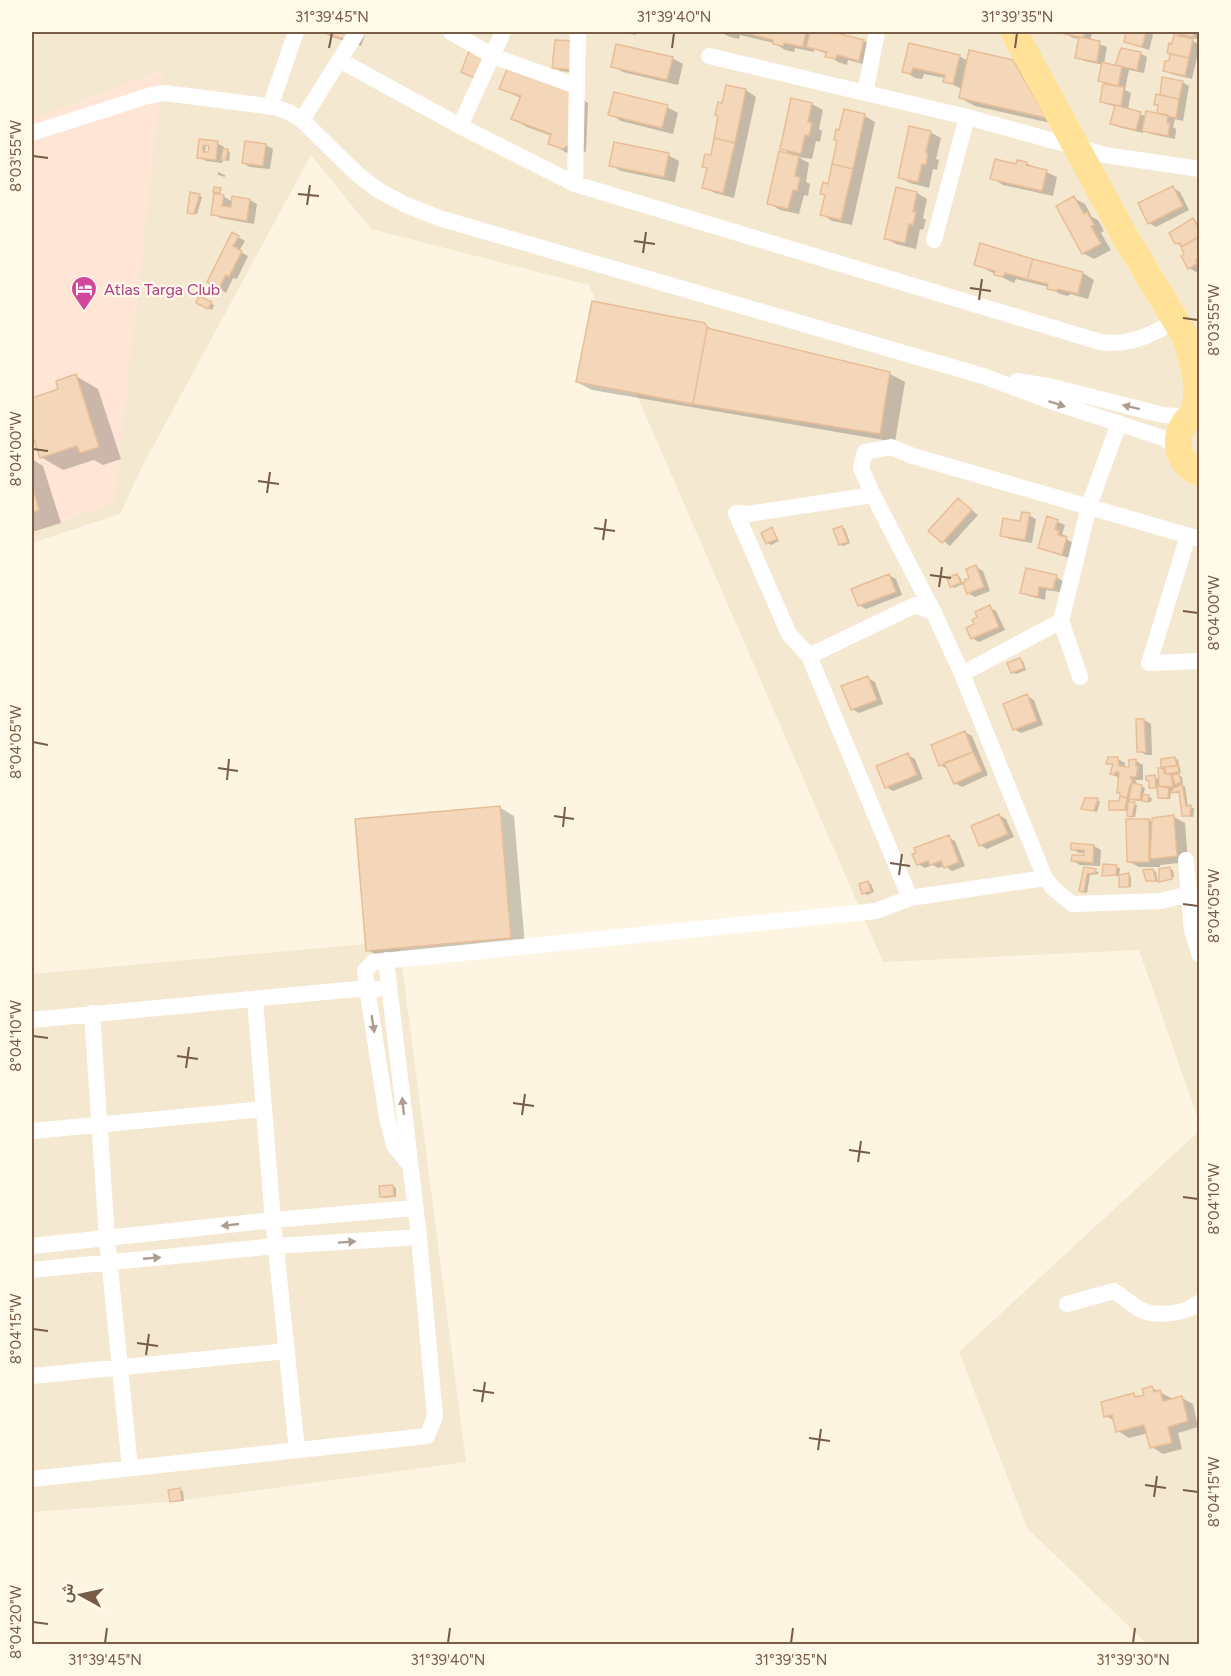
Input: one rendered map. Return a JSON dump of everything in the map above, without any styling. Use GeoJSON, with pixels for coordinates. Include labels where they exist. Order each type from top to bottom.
{"type":"FeatureCollection","features":[{"type":"Feature","properties":{"kind":"main road"},"geometry":{"type":"LineString","coordinates":[[1014,32],[1123,233],[1187,338],[1198,380],[1198,393],[1194,414],[1182,424],[1178,434],[1179,452],[1185,464],[1200,473]]}},
{"type":"Feature","properties":{"kind":"street"},"geometry":{"type":"LineString","coordinates":[[270,107],[296,32]]}},
{"type":"Feature","properties":{"kind":"street"},"geometry":{"type":"LineString","coordinates":[[303,120],[357,32]]}},
{"type":"Feature","properties":{"kind":"street"},"geometry":{"type":"LineString","coordinates":[[451,32],[493,56],[576,86]]}},
{"type":"Feature","properties":{"kind":"street"},"geometry":{"type":"LineString","coordinates":[[460,126],[503,32]]}},
{"type":"Feature","properties":{"kind":"street"},"geometry":{"type":"LineString","coordinates":[[575,184],[578,32]]}},
{"type":"Feature","properties":{"kind":"street"},"geometry":{"type":"LineString","coordinates":[[865,93],[878,32]]}},
{"type":"Feature","properties":{"kind":"street"},"geometry":{"type":"LineString","coordinates":[[709,56],[967,117],[1105,155],[1200,169]]}},
{"type":"Feature","properties":{"kind":"street"},"geometry":{"type":"LineString","coordinates":[[341,61],[460,126],[575,184],[1100,342],[1111,344],[1187,338]]}},
{"type":"Feature","properties":{"kind":"street"},"geometry":{"type":"LineString","coordinates":[[32,133],[148,96],[165,93],[270,107],[289,112],[303,120],[356,172],[378,190],[404,204],[439,218],[983,375],[1050,401],[1166,439],[1179,452]]}},
{"type":"Feature","properties":{"kind":"street"},"geometry":{"type":"LineString","coordinates":[[934,240],[967,117]]}},
{"type":"Feature","properties":{"kind":"street"},"geometry":{"type":"LineString","coordinates":[[983,375],[1053,387],[1163,415],[1194,414]]}},
{"type":"Feature","properties":{"kind":"street"},"geometry":{"type":"LineString","coordinates":[[1080,677],[1061,621],[1089,506],[1119,423]]}},
{"type":"Feature","properties":{"kind":"street"},"geometry":{"type":"LineString","coordinates":[[1189,894],[1161,901],[1072,904],[1045,878],[962,674],[861,468],[866,452],[891,447],[913,456],[1194,537],[1149,663],[1200,660]]}},
{"type":"Feature","properties":{"kind":"street"},"geometry":{"type":"LineString","coordinates":[[873,495],[748,514],[736,513],[789,634],[809,656],[910,898]]}},
{"type":"Feature","properties":{"kind":"street"},"geometry":{"type":"LineString","coordinates":[[809,656],[915,605],[934,613]]}},
{"type":"Feature","properties":{"kind":"street"},"geometry":{"type":"LineString","coordinates":[[962,674],[1061,621]]}},
{"type":"Feature","properties":{"kind":"street"},"geometry":{"type":"LineString","coordinates":[[1186,860],[1192,930],[1200,955]]}},
{"type":"Feature","properties":{"kind":"street"},"geometry":{"type":"LineString","coordinates":[[409,1165],[394,1145],[387,1117],[365,970],[373,962],[876,911],[910,898],[1045,878]]}},
{"type":"Feature","properties":{"kind":"street"},"geometry":{"type":"LineString","coordinates":[[32,1479],[427,1436],[435,1417],[419,1237],[386,960]]}},
{"type":"Feature","properties":{"kind":"street"},"geometry":{"type":"LineString","coordinates":[[32,1020],[389,987]]}},
{"type":"Feature","properties":{"kind":"street"},"geometry":{"type":"LineString","coordinates":[[255,1000],[273,1220],[297,1450]]}},
{"type":"Feature","properties":{"kind":"street"},"geometry":{"type":"LineString","coordinates":[[92,1013],[110,1262],[130,1468]]}},
{"type":"Feature","properties":{"kind":"street"},"geometry":{"type":"LineString","coordinates":[[32,1131],[264,1109]]}},
{"type":"Feature","properties":{"kind":"street"},"geometry":{"type":"LineString","coordinates":[[32,1245],[414,1208]]}},
{"type":"Feature","properties":{"kind":"street"},"geometry":{"type":"LineString","coordinates":[[32,1270],[276,1246],[419,1237]]}},
{"type":"Feature","properties":{"kind":"street"},"geometry":{"type":"LineString","coordinates":[[1067,1304],[1114,1291],[1132,1305],[1153,1313],[1185,1310],[1193,1308],[1200,1302]]}},
{"type":"Feature","properties":{"kind":"street"},"geometry":{"type":"LineString","coordinates":[[32,1376],[287,1351]]}},
{"type":"Feature","properties":{"kind":"shaded area"},"geometry":{"type":"Polygon","coordinates":[[[32,32],[1199,32],[1199,1122],[1139,950],[883,962],[589,285],[371,229],[311,155],[142,467],[120,514],[32,543],[32,32]]]}},
{"type":"Feature","properties":{"kind":"shaded area","name":"Atlas Targa Club"},"geometry":{"type":"Polygon","coordinates":[[[163,70],[114,504],[32,531],[32,119],[163,70]]]}},
{"type":"Feature","properties":{"kind":"shaded area"},"geometry":{"type":"Polygon","coordinates":[[[399,941],[466,1462],[170,1502],[32,1512],[32,974],[399,941]]]}},
{"type":"Feature","properties":{"kind":"shaded area"},"geometry":{"type":"Polygon","coordinates":[[[1199,1131],[1199,1644],[1147,1644],[1027,1528],[959,1352],[1199,1131]]]}},
{"type":"Feature","properties":{"kind":"building"},"geometry":{"type":"Polygon","coordinates":[[[321,32],[353,32],[350,41],[321,32]]]}},
{"type":"Feature","properties":{"kind":"building"},"geometry":{"type":"Polygon","coordinates":[[[750,32],[806,32],[803,47],[784,43],[783,46],[773,44],[773,40],[750,34],[750,32]]]}},
{"type":"Feature","properties":{"kind":"building"},"geometry":{"type":"Polygon","coordinates":[[[810,32],[833,32],[864,40],[859,61],[837,55],[836,59],[825,57],[827,52],[806,47],[810,32]]]}},
{"type":"Feature","properties":{"kind":"building"},"geometry":{"type":"Polygon","coordinates":[[[1065,32],[1085,32],[1083,38],[1064,34],[1065,32]]]}},
{"type":"Feature","properties":{"kind":"building"},"geometry":{"type":"Polygon","coordinates":[[[1126,32],[1146,32],[1142,47],[1124,42],[1126,32]]]}},
{"type":"Feature","properties":{"kind":"building"},"geometry":{"type":"Polygon","coordinates":[[[1172,32],[1194,32],[1193,37],[1172,32]]]}},
{"type":"Feature","properties":{"kind":"building"},"geometry":{"type":"Polygon","coordinates":[[[1174,35],[1193,39],[1189,58],[1167,53],[1174,35]]]}},
{"type":"Feature","properties":{"kind":"building"},"geometry":{"type":"Polygon","coordinates":[[[1079,37],[1100,41],[1097,62],[1075,58],[1079,37]]]}},
{"type":"Feature","properties":{"kind":"building"},"geometry":{"type":"Polygon","coordinates":[[[555,40],[575,41],[572,70],[552,68],[555,40]]]}},
{"type":"Feature","properties":{"kind":"building"},"geometry":{"type":"Polygon","coordinates":[[[909,43],[960,55],[953,84],[943,82],[945,75],[913,68],[911,74],[902,72],[909,43]]]}},
{"type":"Feature","properties":{"kind":"building"},"geometry":{"type":"Polygon","coordinates":[[[616,44],[673,57],[667,80],[611,67],[616,44]]]}},
{"type":"Feature","properties":{"kind":"building"},"geometry":{"type":"Polygon","coordinates":[[[1121,48],[1141,52],[1137,70],[1115,65],[1121,48]]]}},
{"type":"Feature","properties":{"kind":"building"},"geometry":{"type":"Polygon","coordinates":[[[969,50],[1013,60],[1046,118],[959,98],[969,50]]]}},
{"type":"Feature","properties":{"kind":"building"},"geometry":{"type":"Polygon","coordinates":[[[469,51],[488,58],[479,80],[461,72],[469,51]]]}},
{"type":"Feature","properties":{"kind":"building"},"geometry":{"type":"Polygon","coordinates":[[[1170,54],[1189,58],[1185,76],[1163,71],[1165,61],[1169,61],[1170,54]]]}},
{"type":"Feature","properties":{"kind":"building"},"geometry":{"type":"Polygon","coordinates":[[[1102,62],[1122,67],[1118,86],[1098,81],[1102,62]]]}},
{"type":"Feature","properties":{"kind":"building"},"geometry":{"type":"Polygon","coordinates":[[[507,69],[574,93],[572,142],[563,149],[548,144],[551,134],[511,119],[521,96],[499,89],[507,69]]]}},
{"type":"Feature","properties":{"kind":"building"},"geometry":{"type":"Polygon","coordinates":[[[1162,77],[1183,81],[1179,99],[1160,95],[1162,77]]]}},
{"type":"Feature","properties":{"kind":"building"},"geometry":{"type":"Polygon","coordinates":[[[1103,84],[1124,87],[1121,106],[1100,102],[1103,84]]]}},
{"type":"Feature","properties":{"kind":"building"},"geometry":{"type":"Polygon","coordinates":[[[726,85],[746,89],[735,143],[714,138],[718,116],[715,115],[718,102],[722,103],[726,85]]]}},
{"type":"Feature","properties":{"kind":"building"},"geometry":{"type":"Polygon","coordinates":[[[614,92],[668,105],[662,128],[608,115],[614,92]]]}},
{"type":"Feature","properties":{"kind":"building"},"geometry":{"type":"Polygon","coordinates":[[[1156,94],[1179,99],[1176,118],[1157,113],[1158,105],[1154,105],[1156,94]]]}},
{"type":"Feature","properties":{"kind":"building"},"geometry":{"type":"Polygon","coordinates":[[[791,98],[812,103],[808,122],[812,123],[809,136],[805,135],[801,154],[780,149],[791,98]]]}},
{"type":"Feature","properties":{"kind":"building"},"geometry":{"type":"Polygon","coordinates":[[[1115,105],[1141,112],[1136,130],[1110,124],[1115,105]]]}},
{"type":"Feature","properties":{"kind":"building"},"geometry":{"type":"Polygon","coordinates":[[[844,109],[865,114],[853,169],[832,164],[837,141],[834,140],[836,129],[839,130],[844,109]]]}},
{"type":"Feature","properties":{"kind":"building"},"geometry":{"type":"Polygon","coordinates":[[[1146,111],[1168,115],[1167,123],[1170,123],[1168,136],[1142,131],[1146,111]]]}},
{"type":"Feature","properties":{"kind":"building"},"geometry":{"type":"Polygon","coordinates":[[[909,126],[931,131],[926,152],[928,152],[926,165],[922,164],[918,182],[898,178],[909,126]]]}},
{"type":"Feature","properties":{"kind":"building"},"geometry":{"type":"Polygon","coordinates":[[[714,138],[735,143],[723,193],[702,188],[707,168],[702,167],[705,154],[711,155],[714,138]]]}},
{"type":"Feature","properties":{"kind":"building"},"geometry":{"type":"Polygon","coordinates":[[[199,139],[218,141],[216,160],[197,158],[199,139]],[[203,145],[203,152],[208,152],[209,146],[203,145]]]}},
{"type":"Feature","properties":{"kind":"building"},"geometry":{"type":"Polygon","coordinates":[[[245,141],[266,144],[263,166],[242,163],[245,141]]]}},
{"type":"Feature","properties":{"kind":"building"},"geometry":{"type":"Polygon","coordinates":[[[614,142],[669,153],[664,177],[609,166],[614,142]]]}},
{"type":"Feature","properties":{"kind":"building"},"geometry":{"type":"Polygon","coordinates":[[[223,149],[228,149],[226,160],[221,160],[223,149]]]}},
{"type":"Feature","properties":{"kind":"building"},"geometry":{"type":"Polygon","coordinates":[[[779,151],[799,156],[795,176],[800,177],[797,191],[793,190],[788,209],[767,204],[779,151]]]}},
{"type":"Feature","properties":{"kind":"building"},"geometry":{"type":"Polygon","coordinates":[[[995,159],[1016,164],[1017,160],[1027,162],[1026,165],[1047,170],[1042,191],[990,179],[995,159]]]}},
{"type":"Feature","properties":{"kind":"building"},"geometry":{"type":"Polygon","coordinates":[[[832,164],[853,169],[841,220],[820,215],[825,195],[820,194],[823,182],[828,184],[832,164]]]}},
{"type":"Feature","properties":{"kind":"building"},"geometry":{"type":"Polygon","coordinates":[[[1173,186],[1183,206],[1148,224],[1138,203],[1173,186]]]}},
{"type":"Feature","properties":{"kind":"building"},"geometry":{"type":"Polygon","coordinates":[[[214,187],[221,188],[220,193],[213,192],[214,187]]]}},
{"type":"Feature","properties":{"kind":"building"},"geometry":{"type":"Polygon","coordinates":[[[896,187],[917,192],[913,225],[909,224],[905,243],[884,239],[896,187]]]}},
{"type":"Feature","properties":{"kind":"building"},"geometry":{"type":"Polygon","coordinates":[[[190,192],[200,194],[194,214],[187,213],[190,192]]]}},
{"type":"Feature","properties":{"kind":"building"},"geometry":{"type":"Polygon","coordinates":[[[214,193],[224,195],[222,206],[231,207],[232,196],[250,199],[247,221],[211,215],[214,193]]]}},
{"type":"Feature","properties":{"kind":"building"},"geometry":{"type":"Polygon","coordinates":[[[1074,196],[1084,214],[1087,212],[1094,225],[1091,226],[1101,244],[1082,254],[1056,206],[1074,196]]]}},
{"type":"Feature","properties":{"kind":"building"},"geometry":{"type":"Polygon","coordinates":[[[1193,218],[1200,230],[1200,236],[1181,247],[1180,243],[1175,244],[1169,233],[1193,218]]]}},
{"type":"Feature","properties":{"kind":"building"},"geometry":{"type":"Polygon","coordinates":[[[232,232],[239,236],[233,246],[242,251],[229,277],[226,275],[218,290],[207,282],[232,232]]]}},
{"type":"Feature","properties":{"kind":"building"},"geometry":{"type":"Polygon","coordinates":[[[1200,236],[1200,259],[1196,260],[1197,264],[1188,269],[1181,256],[1184,254],[1181,247],[1200,236]]]}},
{"type":"Feature","properties":{"kind":"building"},"geometry":{"type":"Polygon","coordinates":[[[980,243],[1033,259],[1027,279],[1005,273],[1003,277],[994,275],[995,271],[974,265],[980,243]]]}},
{"type":"Feature","properties":{"kind":"building"},"geometry":{"type":"Polygon","coordinates":[[[1033,259],[1083,272],[1078,294],[1047,289],[1048,284],[1027,279],[1033,259]]]}},
{"type":"Feature","properties":{"kind":"building"},"geometry":{"type":"Polygon","coordinates":[[[199,296],[212,302],[208,309],[196,303],[199,296]]]}},
{"type":"Feature","properties":{"kind":"building"},"geometry":{"type":"Polygon","coordinates":[[[592,301],[705,323],[707,328],[693,404],[576,382],[592,301]]]}},
{"type":"Feature","properties":{"kind":"building"},"geometry":{"type":"Polygon","coordinates":[[[707,328],[890,372],[880,434],[693,404],[707,328]]]}},
{"type":"Feature","properties":{"kind":"building"},"geometry":{"type":"Polygon","coordinates":[[[76,374],[99,447],[80,453],[77,446],[40,458],[32,434],[32,398],[58,389],[56,381],[76,374]]]}},
{"type":"Feature","properties":{"kind":"building"},"geometry":{"type":"Polygon","coordinates":[[[32,485],[39,510],[32,513],[32,485]]]}},
{"type":"Feature","properties":{"kind":"building"},"geometry":{"type":"Polygon","coordinates":[[[958,498],[972,510],[942,543],[928,531],[958,498]]]}},
{"type":"Feature","properties":{"kind":"building"},"geometry":{"type":"Polygon","coordinates":[[[1022,512],[1030,513],[1025,540],[1000,536],[1003,518],[1020,521],[1022,512]]]}},
{"type":"Feature","properties":{"kind":"building"},"geometry":{"type":"Polygon","coordinates":[[[1047,516],[1058,520],[1055,529],[1059,531],[1058,535],[1067,537],[1062,555],[1038,548],[1047,516]]]}},
{"type":"Feature","properties":{"kind":"building"},"geometry":{"type":"Polygon","coordinates":[[[842,526],[848,542],[839,545],[833,529],[842,526]]]}},
{"type":"Feature","properties":{"kind":"building"},"geometry":{"type":"Polygon","coordinates":[[[772,527],[777,539],[766,544],[761,533],[772,527]]]}},
{"type":"Feature","properties":{"kind":"building"},"geometry":{"type":"Polygon","coordinates":[[[976,565],[984,587],[967,594],[963,583],[969,578],[966,569],[976,565]]]}},
{"type":"Feature","properties":{"kind":"building"},"geometry":{"type":"Polygon","coordinates":[[[1026,568],[1057,575],[1053,589],[1039,587],[1038,597],[1020,593],[1026,568]]]}},
{"type":"Feature","properties":{"kind":"building"},"geometry":{"type":"Polygon","coordinates":[[[889,574],[896,592],[858,606],[851,589],[889,574]]]}},
{"type":"Feature","properties":{"kind":"building"},"geometry":{"type":"Polygon","coordinates":[[[957,574],[961,583],[950,587],[947,578],[957,574]]]}},
{"type":"Feature","properties":{"kind":"building"},"geometry":{"type":"Polygon","coordinates":[[[990,605],[999,627],[971,639],[966,628],[974,624],[972,620],[977,617],[975,612],[990,605]]]}},
{"type":"Feature","properties":{"kind":"building"},"geometry":{"type":"Polygon","coordinates":[[[1020,658],[1024,668],[1011,673],[1007,663],[1020,658]]]}},
{"type":"Feature","properties":{"kind":"building"},"geometry":{"type":"Polygon","coordinates":[[[868,676],[877,700],[851,710],[841,686],[868,676]]]}},
{"type":"Feature","properties":{"kind":"building"},"geometry":{"type":"Polygon","coordinates":[[[1027,694],[1037,721],[1013,730],[1003,704],[1027,694]]]}},
{"type":"Feature","properties":{"kind":"building"},"geometry":{"type":"Polygon","coordinates":[[[1136,719],[1144,719],[1146,752],[1137,752],[1136,719]]]}},
{"type":"Feature","properties":{"kind":"building"},"geometry":{"type":"Polygon","coordinates":[[[965,731],[973,752],[939,766],[931,745],[965,731]]]}},
{"type":"Feature","properties":{"kind":"building"},"geometry":{"type":"Polygon","coordinates":[[[973,752],[982,771],[954,784],[944,763],[973,752]]]}},
{"type":"Feature","properties":{"kind":"building"},"geometry":{"type":"Polygon","coordinates":[[[908,753],[917,775],[885,788],[876,766],[908,753]]]}},
{"type":"Feature","properties":{"kind":"building"},"geometry":{"type":"Polygon","coordinates":[[[1108,757],[1118,757],[1119,766],[1129,767],[1129,760],[1136,759],[1136,766],[1138,766],[1136,777],[1130,777],[1133,782],[1127,798],[1120,796],[1120,792],[1117,793],[1119,772],[1115,772],[1114,775],[1110,774],[1113,764],[1106,764],[1108,757]]]}},
{"type":"Feature","properties":{"kind":"building"},"geometry":{"type":"Polygon","coordinates":[[[1175,757],[1177,766],[1161,767],[1161,759],[1175,757]]]}},
{"type":"Feature","properties":{"kind":"building"},"geometry":{"type":"Polygon","coordinates":[[[1178,765],[1179,772],[1166,774],[1165,767],[1178,765]]]}},
{"type":"Feature","properties":{"kind":"building"},"geometry":{"type":"Polygon","coordinates":[[[1158,768],[1164,769],[1164,773],[1171,775],[1173,787],[1159,786],[1158,768]]]}},
{"type":"Feature","properties":{"kind":"building"},"geometry":{"type":"Polygon","coordinates":[[[1179,774],[1181,782],[1175,785],[1172,775],[1179,774]]]}},
{"type":"Feature","properties":{"kind":"building"},"geometry":{"type":"Polygon","coordinates":[[[1155,775],[1156,788],[1149,788],[1146,776],[1155,775]]]}},
{"type":"Feature","properties":{"kind":"building"},"geometry":{"type":"Polygon","coordinates":[[[1132,783],[1142,785],[1140,800],[1129,799],[1132,783]]]}},
{"type":"Feature","properties":{"kind":"building"},"geometry":{"type":"Polygon","coordinates":[[[1182,784],[1186,806],[1191,805],[1190,816],[1182,816],[1179,791],[1172,793],[1172,789],[1182,784]]]}},
{"type":"Feature","properties":{"kind":"building"},"geometry":{"type":"Polygon","coordinates":[[[1157,786],[1169,788],[1168,798],[1158,798],[1157,786]]]}},
{"type":"Feature","properties":{"kind":"building"},"geometry":{"type":"Polygon","coordinates":[[[1143,794],[1149,795],[1148,802],[1142,801],[1143,794]]]}},
{"type":"Feature","properties":{"kind":"building"},"geometry":{"type":"Polygon","coordinates":[[[1120,796],[1127,798],[1125,810],[1109,810],[1109,801],[1119,801],[1120,796]]]}},
{"type":"Feature","properties":{"kind":"building"},"geometry":{"type":"Polygon","coordinates":[[[1085,798],[1098,798],[1094,811],[1081,809],[1085,798]]]}},
{"type":"Feature","properties":{"kind":"building"},"geometry":{"type":"Polygon","coordinates":[[[1128,802],[1135,802],[1132,817],[1127,816],[1128,802]]]}},
{"type":"Feature","properties":{"kind":"building"},"geometry":{"type":"Polygon","coordinates":[[[500,806],[511,938],[366,951],[355,819],[500,806]]]}},
{"type":"Feature","properties":{"kind":"building"},"geometry":{"type":"Polygon","coordinates":[[[999,814],[1008,834],[979,846],[971,826],[999,814]]]}},
{"type":"Feature","properties":{"kind":"building"},"geometry":{"type":"Polygon","coordinates":[[[1174,815],[1177,856],[1150,859],[1152,818],[1174,815]]]}},
{"type":"Feature","properties":{"kind":"building"},"geometry":{"type":"Polygon","coordinates":[[[1126,819],[1149,819],[1149,862],[1127,862],[1126,819]]]}},
{"type":"Feature","properties":{"kind":"building"},"geometry":{"type":"Polygon","coordinates":[[[949,835],[959,862],[944,868],[941,861],[930,865],[928,861],[917,865],[912,854],[916,853],[914,848],[949,835]]]}},
{"type":"Feature","properties":{"kind":"building"},"geometry":{"type":"Polygon","coordinates":[[[1071,843],[1094,845],[1093,863],[1071,861],[1072,855],[1084,855],[1084,850],[1071,850],[1071,843]]]}},
{"type":"Feature","properties":{"kind":"building"},"geometry":{"type":"Polygon","coordinates":[[[1103,864],[1117,865],[1116,875],[1102,876],[1103,864]]]}},
{"type":"Feature","properties":{"kind":"building"},"geometry":{"type":"Polygon","coordinates":[[[1084,867],[1096,869],[1095,873],[1087,874],[1084,892],[1079,891],[1084,867]]]}},
{"type":"Feature","properties":{"kind":"building"},"geometry":{"type":"Polygon","coordinates":[[[1170,867],[1172,879],[1159,882],[1159,869],[1170,867]]]}},
{"type":"Feature","properties":{"kind":"building"},"geometry":{"type":"Polygon","coordinates":[[[1153,869],[1156,881],[1146,881],[1143,870],[1153,869]]]}},
{"type":"Feature","properties":{"kind":"building"},"geometry":{"type":"Polygon","coordinates":[[[1129,873],[1129,887],[1119,887],[1119,875],[1129,873]]]}},
{"type":"Feature","properties":{"kind":"building"},"geometry":{"type":"Polygon","coordinates":[[[868,881],[871,891],[862,894],[859,884],[868,881]]]}},
{"type":"Feature","properties":{"kind":"building"},"geometry":{"type":"Polygon","coordinates":[[[393,1185],[394,1196],[380,1197],[379,1186],[393,1185]]]}},
{"type":"Feature","properties":{"kind":"building"},"geometry":{"type":"Polygon","coordinates":[[[1152,1386],[1154,1392],[1160,1390],[1163,1401],[1182,1396],[1188,1421],[1168,1427],[1172,1443],[1150,1448],[1144,1425],[1116,1432],[1112,1415],[1104,1417],[1101,1402],[1134,1393],[1135,1397],[1144,1395],[1142,1389],[1152,1386]]]}},
{"type":"Feature","properties":{"kind":"building"},"geometry":{"type":"Polygon","coordinates":[[[180,1488],[182,1500],[170,1502],[168,1490],[180,1488]]]}},
{"type":"Feature","properties":{"kind":"place","name":"Atlas Targa Club"},"geometry":{"type":"Point","coordinates":[84,312]}}]}
